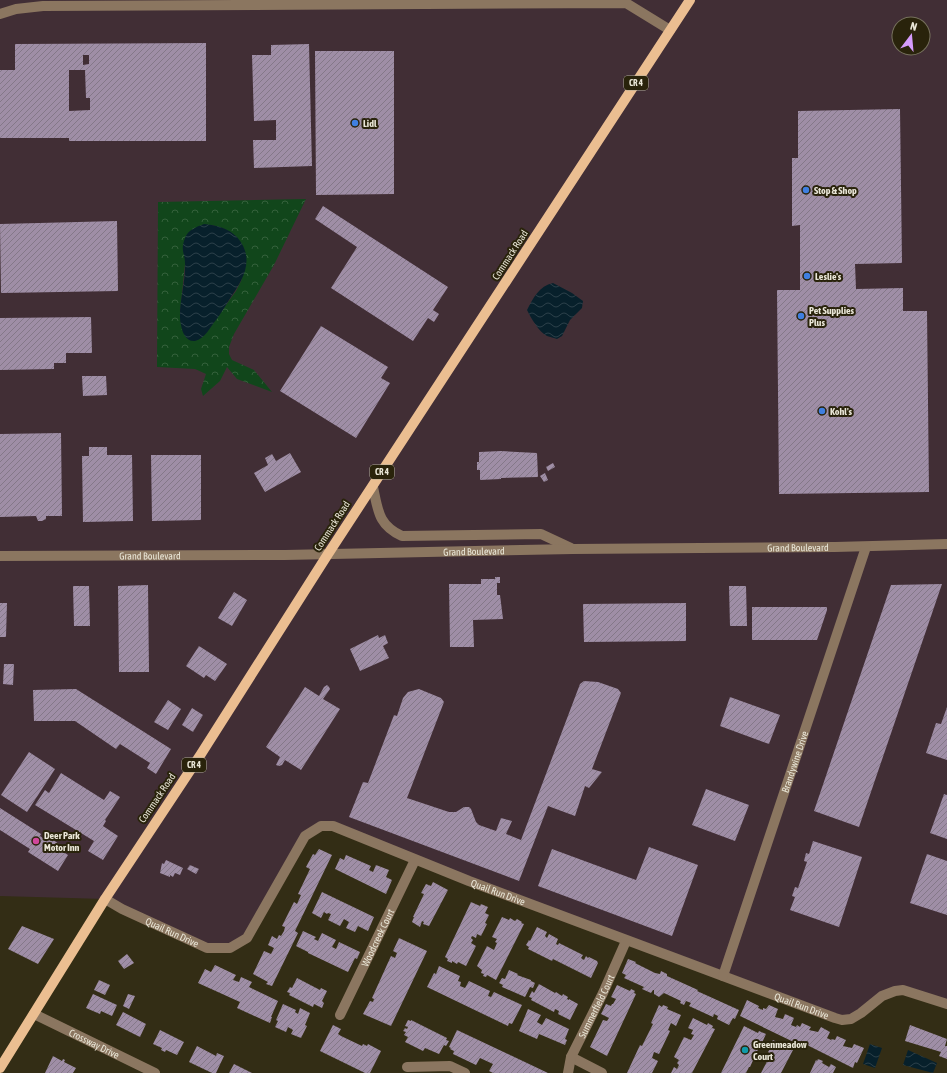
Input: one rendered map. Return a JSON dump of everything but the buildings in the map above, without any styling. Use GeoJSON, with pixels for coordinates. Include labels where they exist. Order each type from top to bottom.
{"type":"FeatureCollection","features":[{"type":"Feature","properties":{"kind":"main road","name":"Commack Road"},"geometry":{"type":"LineString","coordinates":[[0,1068],[105,899],[205,749],[328,554],[690,0]]}},
{"type":"Feature","properties":{"kind":"street"},"geometry":{"type":"LineString","coordinates":[[0,14],[16,9],[43,6],[626,3],[670,30]]}},
{"type":"Feature","properties":{"kind":"street"},"geometry":{"type":"LineString","coordinates":[[373,487],[379,516],[382,522],[395,533],[402,536],[541,534],[559,541],[573,549]]}},
{"type":"Feature","properties":{"kind":"street","name":"Grand Boulevard"},"geometry":{"type":"LineString","coordinates":[[0,556],[328,554],[573,549],[866,547],[947,544]]}},
{"type":"Feature","properties":{"kind":"street","name":"Brandywine Drive"},"geometry":{"type":"LineString","coordinates":[[723,976],[866,547]]}},
{"type":"Feature","properties":{"kind":"street","name":"Quail Run Drive"},"geometry":{"type":"LineString","coordinates":[[105,899],[122,910],[207,948],[230,948],[247,938],[305,836],[320,826],[333,826],[469,882],[842,1020],[851,1019],[882,996],[895,991],[909,991],[947,1004]]}},
{"type":"Feature","properties":{"kind":"street","name":"Woodcreek Court"},"geometry":{"type":"LineString","coordinates":[[340,1015],[415,860]]}},
{"type":"Feature","properties":{"kind":"street","name":"Summerfield Court"},"geometry":{"type":"LineString","coordinates":[[568,1073],[571,1058],[603,993],[626,940]]}},
{"type":"Feature","properties":{"kind":"street","name":"Crossway Drive"},"geometry":{"type":"LineString","coordinates":[[34,1014],[141,1070],[156,1073]]}},
{"type":"Feature","properties":{"kind":"street"},"geometry":{"type":"LineString","coordinates":[[571,1058],[602,1073]]}},
{"type":"Feature","properties":{"kind":"street"},"geometry":{"type":"LineString","coordinates":[[407,1067],[450,1066],[465,1073]]}},
{"type":"Feature","properties":{"kind":"shaded area"},"geometry":{"type":"Polygon","coordinates":[[[0,0],[947,0],[947,1004],[895,991],[851,1019],[333,826],[313,829],[247,938],[230,948],[207,948],[105,899],[0,896],[0,0]]]}},
{"type":"Feature","properties":{"kind":"green space"},"geometry":{"type":"Polygon","coordinates":[[[306,199],[274,265],[234,334],[229,347],[229,354],[232,360],[254,370],[272,392],[237,379],[227,367],[220,381],[203,396],[201,389],[206,374],[195,369],[157,367],[158,202],[306,199]],[[212,225],[185,264],[180,313],[205,334],[236,291],[242,279],[224,229],[212,225]]]}},
{"type":"Feature","properties":{"kind":"water"},"geometry":{"type":"Polygon","coordinates":[[[204,224],[213,225],[230,231],[237,237],[243,245],[247,261],[243,277],[239,285],[220,315],[202,338],[192,341],[189,340],[183,333],[180,319],[185,271],[183,246],[188,233],[204,224]]]}},
{"type":"Feature","properties":{"kind":"water"},"geometry":{"type":"Polygon","coordinates":[[[553,283],[572,293],[583,301],[582,308],[570,320],[562,336],[557,339],[544,334],[533,321],[527,310],[534,297],[540,290],[553,283]]]}},
{"type":"Feature","properties":{"kind":"water"},"geometry":{"type":"Polygon","coordinates":[[[870,1044],[882,1048],[875,1068],[863,1064],[870,1044]]]}},
{"type":"Feature","properties":{"kind":"water"},"geometry":{"type":"Polygon","coordinates":[[[908,1050],[937,1063],[933,1073],[903,1065],[908,1050]]]}},
{"type":"Feature","properties":{"kind":"place","name":"Lidl"},"geometry":{"type":"Point","coordinates":[355,123]}},
{"type":"Feature","properties":{"kind":"place","name":"Stop & Shop"},"geometry":{"type":"Point","coordinates":[806,190]}},
{"type":"Feature","properties":{"kind":"place","name":"Leslie's"},"geometry":{"type":"Point","coordinates":[807,276]}},
{"type":"Feature","properties":{"kind":"place","name":"Pet Supplies Plus"},"geometry":{"type":"Point","coordinates":[801,316]}},
{"type":"Feature","properties":{"kind":"place","name":"Kohl's"},"geometry":{"type":"Point","coordinates":[822,411]}},
{"type":"Feature","properties":{"kind":"place","name":"Deer Park Motor Inn"},"geometry":{"type":"Point","coordinates":[36,841]}},
{"type":"Feature","properties":{"kind":"place","name":"Greenmeadow Court"},"geometry":{"type":"Point","coordinates":[745,1050]}}]}
